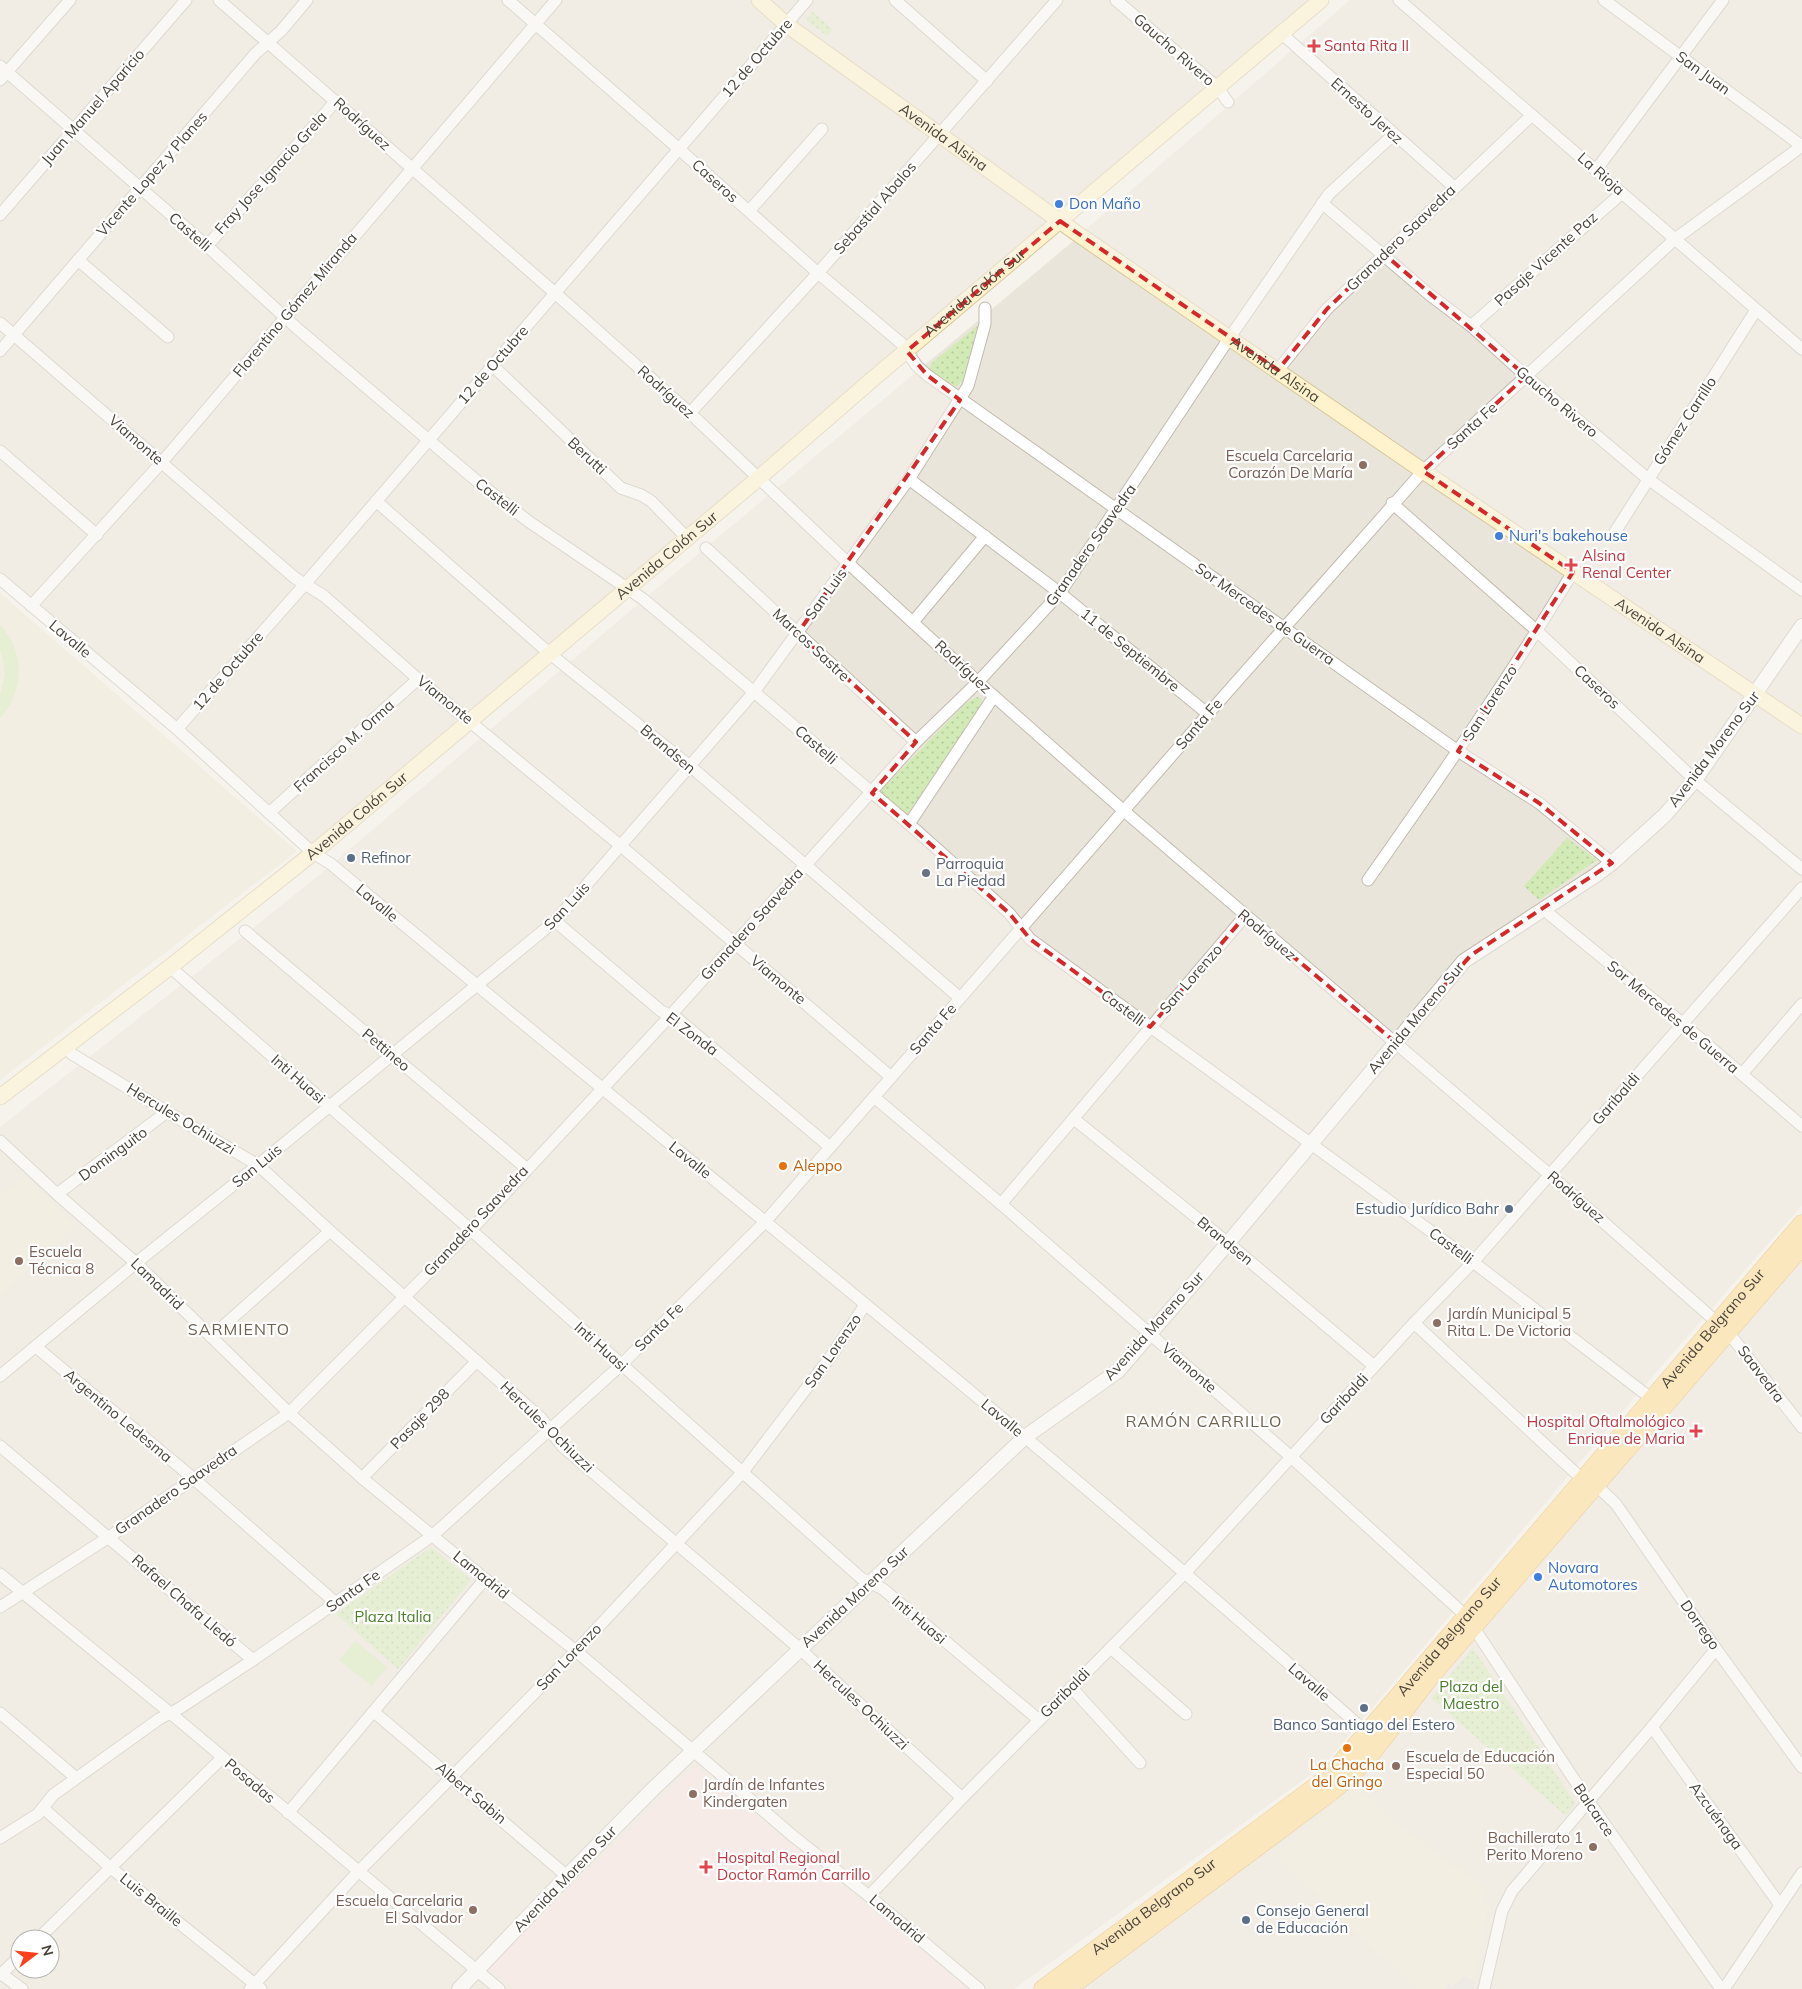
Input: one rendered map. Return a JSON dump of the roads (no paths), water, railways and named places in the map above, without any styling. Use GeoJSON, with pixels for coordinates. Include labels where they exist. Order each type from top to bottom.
{"type":"FeatureCollection","features":[{"type":"Feature","properties":{"kind":"highway","name":"Avenida Belgrano Sur"},"geometry":{"type":"LineString","coordinates":[[1043,1989],[1330,1776],[1372,1738],[1723,1327],[1802,1224]]}},
{"type":"Feature","properties":{"kind":"highway","name":"Avenida Belgrano Sur"},"geometry":{"type":"LineString","coordinates":[[1589,1482],[1652,1399],[1800,1252]]}},
{"type":"Feature","properties":{"kind":"highway","name":"Avenida Belgrano Sur"},"geometry":{"type":"LineString","coordinates":[[1067,1989],[1350,1776],[1372,1738]]}},
{"type":"Feature","properties":{"kind":"main road","name":"Avenida Alsina"},"geometry":{"type":"LineString","coordinates":[[759,0],[786,25],[1060,221],[1423,471],[1802,726]]}},
{"type":"Feature","properties":{"kind":"main road","name":"Avenida Colón Sur"},"geometry":{"type":"LineString","coordinates":[[0,1097],[170,967],[314,853],[1321,0]]}},
{"type":"Feature","properties":{"kind":"street"},"geometry":{"type":"LineString","coordinates":[[2,73],[70,0]]}},
{"type":"Feature","properties":{"kind":"street","name":"Juan Manuel Aparicio"},"geometry":{"type":"LineString","coordinates":[[0,215],[186,0]]}},
{"type":"Feature","properties":{"kind":"street","name":"Rodríguez"},"geometry":{"type":"LineString","coordinates":[[219,0],[690,413],[760,477],[848,563],[978,682],[1124,811],[1550,1175],[1723,1327]]}},
{"type":"Feature","properties":{"kind":"street","name":"Vicente Lopez y Planes"},"geometry":{"type":"LineString","coordinates":[[0,351],[249,62],[281,31],[307,0]]}},
{"type":"Feature","properties":{"kind":"street","name":"Caseros"},"geometry":{"type":"LineString","coordinates":[[508,0],[818,273],[901,343],[917,366]]}},
{"type":"Feature","properties":{"kind":"street","name":"Florentino Gómez Miranda"},"geometry":{"type":"LineString","coordinates":[[32,606],[162,462],[556,0]]}},
{"type":"Feature","properties":{"kind":"street","name":"12 de Octubre"},"geometry":{"type":"LineString","coordinates":[[177,729],[305,584],[807,0]]}},
{"type":"Feature","properties":{"kind":"street"},"geometry":{"type":"LineString","coordinates":[[895,0],[987,81]]}},
{"type":"Feature","properties":{"kind":"street","name":"Sebastial Abalos"},"geometry":{"type":"LineString","coordinates":[[690,413],[818,273],[1057,0]]}},
{"type":"Feature","properties":{"kind":"street","name":"Gaucho Rivero"},"geometry":{"type":"LineString","coordinates":[[1116,0],[1217,87],[1228,102]]}},
{"type":"Feature","properties":{"kind":"street","name":"La Rioja"},"geometry":{"type":"LineString","coordinates":[[1399,0],[1802,349]]}},
{"type":"Feature","properties":{"kind":"street","name":"San Juan"},"geometry":{"type":"LineString","coordinates":[[1604,0],[1802,146]]}},
{"type":"Feature","properties":{"kind":"street"},"geometry":{"type":"LineString","coordinates":[[1596,170],[1723,0]]}},
{"type":"Feature","properties":{"kind":"street","name":"Ernesto Jerez"},"geometry":{"type":"LineString","coordinates":[[1282,33],[1454,187]]}},
{"type":"Feature","properties":{"kind":"street","name":"Castelli"},"geometry":{"type":"LineString","coordinates":[[2,73],[73,130],[478,482],[528,521],[660,613],[754,692],[909,824],[1009,913],[1030,939],[1473,1262],[1652,1399]]}},
{"type":"Feature","properties":{"kind":"street","name":"Fray Jose Ignacio Grela"},"geometry":{"type":"LineString","coordinates":[[207,246],[336,101]]}},
{"type":"Feature","properties":{"kind":"street","name":"Granadero Saavedra"},"geometry":{"type":"LineString","coordinates":[[1278,370],[1327,309],[1532,115]]}},
{"type":"Feature","properties":{"kind":"street"},"geometry":{"type":"LineString","coordinates":[[749,211],[822,129]]}},
{"type":"Feature","properties":{"kind":"street","name":"Granadero Saavedra"},"geometry":{"type":"LineString","coordinates":[[0,1607],[109,1537],[289,1413],[470,1230],[670,1016],[916,742],[978,682],[1060,593],[1322,202],[1336,186],[1393,134]]}},
{"type":"Feature","properties":{"kind":"street","name":"Santa Fe"},"geometry":{"type":"LineString","coordinates":[[0,1838],[38,1814],[44,1808],[49,1798],[169,1712],[180,1708],[253,1660],[432,1536],[621,1365],[765,1222],[1283,628],[1423,471],[1675,240],[1802,146]]}},
{"type":"Feature","properties":{"kind":"street","name":"Pasaje Vicente Paz"},"geometry":{"type":"LineString","coordinates":[[1471,326],[1622,193]]}},
{"type":"Feature","properties":{"kind":"street","name":"Gaucho Rivero"},"geometry":{"type":"LineString","coordinates":[[1322,202],[1430,295],[1471,326],[1526,376],[1648,479],[1802,590]]}},
{"type":"Feature","properties":{"kind":"street"},"geometry":{"type":"LineString","coordinates":[[78,260],[168,337]]}},
{"type":"Feature","properties":{"kind":"street","name":"San Luis"},"geometry":{"type":"LineString","coordinates":[[0,1376],[555,922],[754,692],[909,479],[960,400],[972,377],[985,324],[986,308]]}},
{"type":"Feature","properties":{"kind":"street","name":"Gómez Carrillo"},"geometry":{"type":"LineString","coordinates":[[1615,532],[1756,310]]}},
{"type":"Feature","properties":{"kind":"street","name":"Viamonte"},"geometry":{"type":"LineString","coordinates":[[0,323],[295,578],[324,596],[418,679],[621,846],[891,1077]]}},
{"type":"Feature","properties":{"kind":"street","name":"Berutti"},"geometry":{"type":"LineString","coordinates":[[492,366],[621,488],[641,495],[651,501],[687,538]]}},
{"type":"Feature","properties":{"kind":"street","name":"Sor Mercedes de Guerra"},"geometry":{"type":"LineString","coordinates":[[917,366],[960,400],[1458,751],[1539,803],[1612,863]]}},
{"type":"Feature","properties":{"kind":"street"},"geometry":{"type":"LineString","coordinates":[[0,451],[97,535]]}},
{"type":"Feature","properties":{"kind":"street","name":"11 de Septiembre"},"geometry":{"type":"LineString","coordinates":[[909,479],[1060,593],[1208,714]]}},
{"type":"Feature","properties":{"kind":"street","name":"Brandsen"},"geometry":{"type":"LineString","coordinates":[[376,501],[549,653],[690,766],[960,998]]}},
{"type":"Feature","properties":{"kind":"street","name":"Caseros"},"geometry":{"type":"LineString","coordinates":[[1392,504],[1537,631],[1695,780],[1802,869]]}},
{"type":"Feature","properties":{"kind":"street"},"geometry":{"type":"LineString","coordinates":[[914,622],[985,536]]}},
{"type":"Feature","properties":{"kind":"street","name":"Marcos Sastre"},"geometry":{"type":"LineString","coordinates":[[706,548],[916,742]]}},
{"type":"Feature","properties":{"kind":"street","name":"San Lorenzo"},"geometry":{"type":"LineString","coordinates":[[1368,880],[1458,751],[1574,572]]}},
{"type":"Feature","properties":{"kind":"street","name":"Lavalle"},"geometry":{"type":"LineString","coordinates":[[0,579],[177,729],[314,853],[331,864],[1025,1437],[1185,1573],[1372,1738]]}},
{"type":"Feature","properties":{"kind":"street","name":"Avenida Moreno Sur"},"geometry":{"type":"LineString","coordinates":[[460,1989],[567,1876],[692,1751],[1025,1437],[1109,1378],[1150,1334],[1228,1243],[1464,961],[1612,863],[1665,815],[1695,780],[1802,626]]}},
{"type":"Feature","properties":{"kind":"street","name":"Francisco M. Orma"},"geometry":{"type":"LineString","coordinates":[[269,813],[418,679]]}},
{"type":"Feature","properties":{"kind":"street"},"geometry":{"type":"LineString","coordinates":[[909,824],[994,696]]}},
{"type":"Feature","properties":{"kind":"street","name":"Garibaldi"},"geometry":{"type":"LineString","coordinates":[[869,1896],[1038,1720],[1185,1573],[1290,1456],[1473,1262],[1802,888]]}},
{"type":"Feature","properties":{"kind":"street","name":"Sor Mercedes de Guerra"},"geometry":{"type":"LineString","coordinates":[[1543,908],[1682,1023],[1802,1126]]}},
{"type":"Feature","properties":{"kind":"street","name":"San Lorenzo"},"geometry":{"type":"LineString","coordinates":[[1001,1204],[1245,916]]}},
{"type":"Feature","properties":{"kind":"street","name":"El Zonda"},"geometry":{"type":"LineString","coordinates":[[555,922],[661,1011],[679,1020],[830,1147]]}},
{"type":"Feature","properties":{"kind":"street","name":"Pettineo"},"geometry":{"type":"LineString","coordinates":[[246,931],[526,1168]]}},
{"type":"Feature","properties":{"kind":"street","name":"Inti Huasi"},"geometry":{"type":"LineString","coordinates":[[170,967],[470,1230],[861,1578],[883,1589],[1038,1720]]}},
{"type":"Feature","properties":{"kind":"street"},"geometry":{"type":"LineString","coordinates":[[1742,1074],[1802,1004]]}},
{"type":"Feature","properties":{"kind":"street","name":"Hercules Ochiuzzi"},"geometry":{"type":"LineString","coordinates":[[65,1047],[72,1054],[258,1166],[541,1418],[562,1446],[800,1649],[962,1798]]}},
{"type":"Feature","properties":{"kind":"street","name":"Viamonte"},"geometry":{"type":"LineString","coordinates":[[874,1097],[1001,1204],[1290,1456],[1470,1621]]}},
{"type":"Feature","properties":{"kind":"street","name":"Dominguito"},"geometry":{"type":"LineString","coordinates":[[57,1194],[167,1112]]}},
{"type":"Feature","properties":{"kind":"street","name":"Brandsen"},"geometry":{"type":"LineString","coordinates":[[1074,1119],[1228,1243],[1374,1366]]}},
{"type":"Feature","properties":{"kind":"street","name":"Lamadrid"},"geometry":{"type":"LineString","coordinates":[[0,1141],[136,1263],[289,1413],[362,1478],[485,1580],[576,1651],[793,1836],[869,1896],[979,1989]]}},
{"type":"Feature","properties":{"kind":"street"},"geometry":{"type":"LineString","coordinates":[[211,1337],[330,1231]]}},
{"type":"Feature","properties":{"kind":"street","name":"San Lorenzo"},"geometry":{"type":"LineString","coordinates":[[255,1987],[358,1872],[576,1651],[742,1473],[831,1356],[865,1305]]}},
{"type":"Feature","properties":{"kind":"street"},"geometry":{"type":"LineString","coordinates":[[1414,1323],[1589,1482]]}},
{"type":"Feature","properties":{"kind":"street","name":"Saavedra"},"geometry":{"type":"LineString","coordinates":[[1723,1327],[1802,1427]]}},
{"type":"Feature","properties":{"kind":"street","name":"Argentino Ledesma"},"geometry":{"type":"LineString","coordinates":[[36,1347],[193,1478],[336,1603]]}},
{"type":"Feature","properties":{"kind":"street","name":"Pasaje 298"},"geometry":{"type":"LineString","coordinates":[[362,1478],[477,1361]]}},
{"type":"Feature","properties":{"kind":"street","name":"Rafael Chafa Lledó"},"geometry":{"type":"LineString","coordinates":[[0,1446],[253,1660]]}},
{"type":"Feature","properties":{"kind":"street","name":"Dorrego"},"geometry":{"type":"LineString","coordinates":[[1589,1482],[1616,1504],[1716,1649],[1802,1767]]}},
{"type":"Feature","properties":{"kind":"street","name":"Posadas"},"geometry":{"type":"LineString","coordinates":[[0,1574],[169,1712],[499,1989]]}},
{"type":"Feature","properties":{"kind":"street"},"geometry":{"type":"LineString","coordinates":[[288,1813],[485,1580]]}},
{"type":"Feature","properties":{"kind":"street","name":"Balcarce"},"geometry":{"type":"LineString","coordinates":[[1470,1621],[1588,1802],[1722,1989]]}},
{"type":"Feature","properties":{"kind":"street"},"geometry":{"type":"LineString","coordinates":[[1111,1648],[1186,1714]]}},
{"type":"Feature","properties":{"kind":"street"},"geometry":{"type":"LineString","coordinates":[[1484,1989],[1502,1911],[1507,1900],[1716,1649]]}},
{"type":"Feature","properties":{"kind":"street"},"geometry":{"type":"LineString","coordinates":[[1071,1687],[1140,1763]]}},
{"type":"Feature","properties":{"kind":"street","name":"Albert Sabin"},"geometry":{"type":"LineString","coordinates":[[374,1712],[567,1876]]}},
{"type":"Feature","properties":{"kind":"street"},"geometry":{"type":"LineString","coordinates":[[0,1713],[76,1778]]}},
{"type":"Feature","properties":{"kind":"street","name":"Azcuénaga"},"geometry":{"type":"LineString","coordinates":[[1652,1727],[1780,1905]]}},
{"type":"Feature","properties":{"kind":"street"},"geometry":{"type":"LineString","coordinates":[[48,1929],[222,1758]]}},
{"type":"Feature","properties":{"kind":"street","name":"Luis Braille"},"geometry":{"type":"LineString","coordinates":[[44,1808],[112,1868],[255,1987]]}},
{"type":"Feature","properties":{"kind":"street"},"geometry":{"type":"LineString","coordinates":[[1722,1989],[1802,1873]]}},
{"type":"Feature","properties":{"kind":"street"},"geometry":{"type":"LineString","coordinates":[[10,1965],[0,1974],[22,1989]]}},
{"type":"Feature","properties":{"kind":"place","name":"Santa Rita II"},"geometry":{"type":"Point","coordinates":[1314,46]}},
{"type":"Feature","properties":{"kind":"place","name":"Don Maño"},"geometry":{"type":"Point","coordinates":[1059,204]}},
{"type":"Feature","properties":{"kind":"place","name":"Escuela Carcelaria Corazón De María"},"geometry":{"type":"Point","coordinates":[1363,465]}},
{"type":"Feature","properties":{"kind":"place","name":"Nuri's bakehouse"},"geometry":{"type":"Point","coordinates":[1499,536]}},
{"type":"Feature","properties":{"kind":"place","name":"Alsina Renal Center"},"geometry":{"type":"Point","coordinates":[1571,565]}},
{"type":"Feature","properties":{"kind":"place","name":"Refinor"},"geometry":{"type":"Point","coordinates":[351,858]}},
{"type":"Feature","properties":{"kind":"place","name":"Parroquia La Piedad"},"geometry":{"type":"Point","coordinates":[926,873]}},
{"type":"Feature","properties":{"kind":"place","name":"Aleppo"},"geometry":{"type":"Point","coordinates":[783,1166]}},
{"type":"Feature","properties":{"kind":"place","name":"Estudio Jurídico Bahr"},"geometry":{"type":"Point","coordinates":[1509,1209]}},
{"type":"Feature","properties":{"kind":"place","name":"Escuela Técnica 8"},"geometry":{"type":"Point","coordinates":[19,1261]}},
{"type":"Feature","properties":{"kind":"place","name":"Jardín Municipal 5 Rita L. De Victoria"},"geometry":{"type":"Point","coordinates":[1437,1323]}},
{"type":"Feature","properties":{"kind":"place","name":"Hospital Oftalmológico Enrique de Maria"},"geometry":{"type":"Point","coordinates":[1696,1431]}},
{"type":"Feature","properties":{"kind":"place","name":"Novara Automotores"},"geometry":{"type":"Point","coordinates":[1538,1577]}},
{"type":"Feature","properties":{"kind":"place","name":"Banco Santiago del Estero"},"geometry":{"type":"Point","coordinates":[1364,1708]}},
{"type":"Feature","properties":{"kind":"place","name":"La Chacha del Gringo"},"geometry":{"type":"Point","coordinates":[1347,1748]}},
{"type":"Feature","properties":{"kind":"place","name":"Escuela de Educación Especial 50"},"geometry":{"type":"Point","coordinates":[1396,1766]}},
{"type":"Feature","properties":{"kind":"place","name":"Jardín de Infantes Kindergaten"},"geometry":{"type":"Point","coordinates":[693,1794]}},
{"type":"Feature","properties":{"kind":"place","name":"Bachillerato 1 Perito Moreno"},"geometry":{"type":"Point","coordinates":[1593,1847]}},
{"type":"Feature","properties":{"kind":"place","name":"Hospital Regional Doctor Ramón Carrillo"},"geometry":{"type":"Point","coordinates":[706,1867]}},
{"type":"Feature","properties":{"kind":"place","name":"Escuela Carcelaria El Salvador"},"geometry":{"type":"Point","coordinates":[473,1910]}},
{"type":"Feature","properties":{"kind":"place","name":"Consejo General de Educación"},"geometry":{"type":"Point","coordinates":[1246,1920]}},
{"type":"Feature","properties":{"kind":"district","name":"SARMIENTO"},"geometry":{"type":"Point","coordinates":[239,1329]}},
{"type":"Feature","properties":{"kind":"district","name":"RAMÓN CARRILLO"},"geometry":{"type":"Point","coordinates":[1204,1421]}},
{"type":"Feature","properties":{"kind":"park label","name":"Plaza Italia"},"geometry":{"type":"Point","coordinates":[393,1617]}},
{"type":"Feature","properties":{"kind":"park label","name":"Plaza del Maestro"},"geometry":{"type":"Point","coordinates":[1471,1696]}}]}
